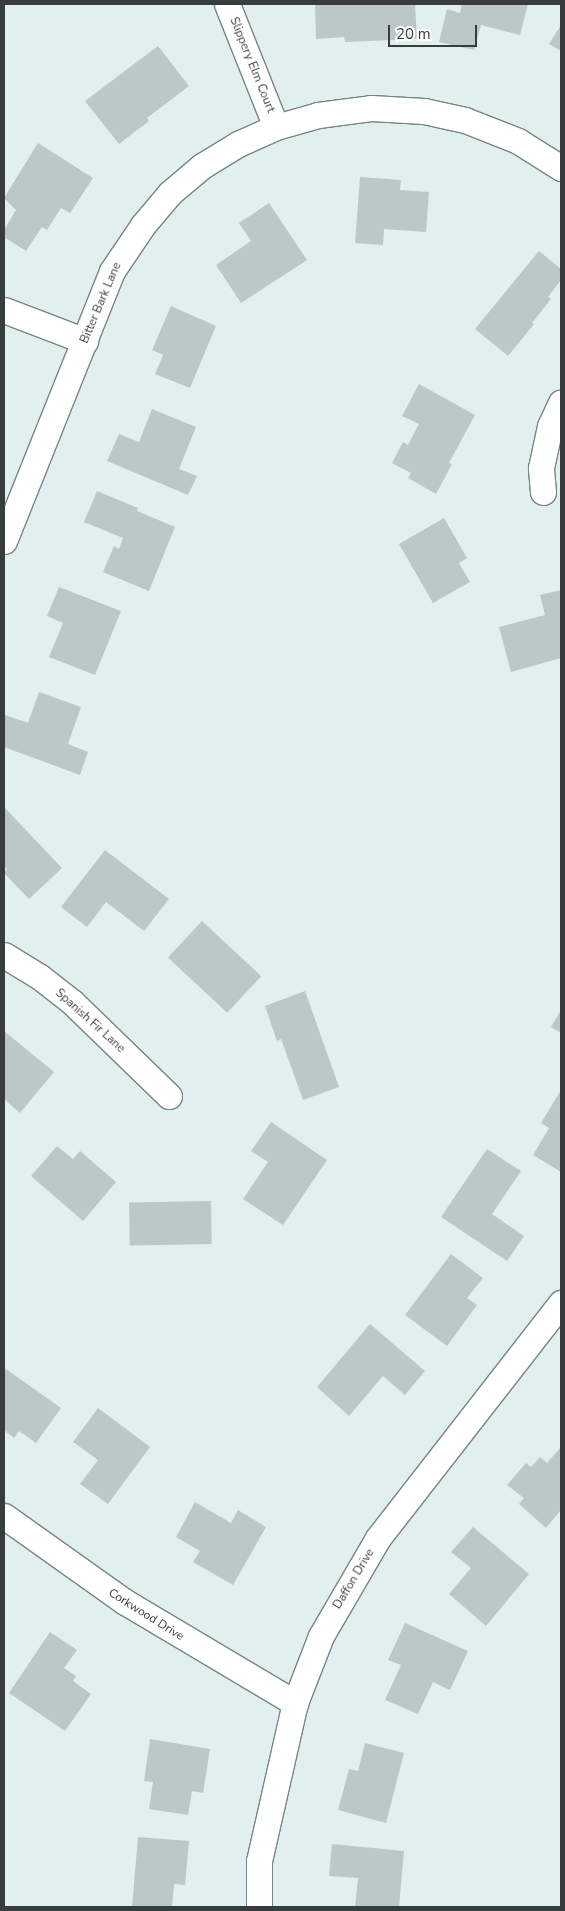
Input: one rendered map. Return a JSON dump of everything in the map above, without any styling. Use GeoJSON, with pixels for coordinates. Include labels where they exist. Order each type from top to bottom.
{"type":"FeatureCollection","features":[{"type":"Feature","properties":{"kind":"street","name":"Slippery Elm Court"},"geometry":{"type":"LineString","coordinates":[[227,4],[276,127]]}},
{"type":"Feature","properties":{"kind":"street","name":"Bitter Bark Lane"},"geometry":{"type":"LineString","coordinates":[[4,541],[112,271],[134,236],[170,193],[202,166],[238,144],[276,127],[297,120],[349,109],[424,111],[451,116],[493,129],[531,148],[561,168]]}},
{"type":"Feature","properties":{"kind":"street"},"geometry":{"type":"LineString","coordinates":[[4,310],[84,341]]}},
{"type":"Feature","properties":{"kind":"street"},"geometry":{"type":"LineString","coordinates":[[543,492],[540,468],[550,426],[561,402]]}},
{"type":"Feature","properties":{"kind":"street","name":"Spanish Fir Lane"},"geometry":{"type":"LineString","coordinates":[[4,954],[40,977],[72,1002],[169,1096]]}},
{"type":"Feature","properties":{"kind":"street","name":"Daffon Drive"},"geometry":{"type":"LineString","coordinates":[[259,1907],[260,1861],[295,1703],[321,1636],[378,1538],[561,1303]]}},
{"type":"Feature","properties":{"kind":"street","name":"Corkwood Drive"},"geometry":{"type":"LineString","coordinates":[[4,1516],[125,1602],[295,1703]]}},
{"type":"Feature","properties":{"kind":"building"},"geometry":{"type":"Polygon","coordinates":[[[315,4],[415,4],[417,39],[345,42],[344,37],[316,39],[315,4]]]}},
{"type":"Feature","properties":{"kind":"building"},"geometry":{"type":"Polygon","coordinates":[[[462,4],[528,4],[520,35],[481,25],[474,50],[439,42],[447,9],[460,13],[462,4]]]}},
{"type":"Feature","properties":{"kind":"building"},"geometry":{"type":"Polygon","coordinates":[[[561,25],[561,51],[549,44],[561,25]]]}},
{"type":"Feature","properties":{"kind":"building"},"geometry":{"type":"Polygon","coordinates":[[[158,46],[189,86],[147,118],[149,121],[119,144],[85,101],[158,46]]]}},
{"type":"Feature","properties":{"kind":"building"},"geometry":{"type":"Polygon","coordinates":[[[38,143],[93,178],[70,213],[61,208],[47,230],[42,227],[26,251],[4,237],[4,230],[16,210],[4,198],[38,143]]]}},
{"type":"Feature","properties":{"kind":"building"},"geometry":{"type":"Polygon","coordinates":[[[360,177],[401,180],[400,190],[429,192],[426,232],[384,229],[383,245],[355,243],[360,177]]]}},
{"type":"Feature","properties":{"kind":"building"},"geometry":{"type":"Polygon","coordinates":[[[269,203],[307,260],[241,303],[216,265],[251,241],[239,223],[269,203]]]}},
{"type":"Feature","properties":{"kind":"building"},"geometry":{"type":"Polygon","coordinates":[[[539,251],[561,269],[561,280],[548,297],[551,299],[532,323],[534,324],[508,356],[475,329],[539,251]]]}},
{"type":"Feature","properties":{"kind":"building"},"geometry":{"type":"Polygon","coordinates":[[[171,306],[216,326],[190,388],[155,374],[163,355],[152,350],[171,306]]]}},
{"type":"Feature","properties":{"kind":"building"},"geometry":{"type":"Polygon","coordinates":[[[419,384],[475,415],[449,463],[452,464],[436,494],[408,478],[411,473],[392,463],[403,442],[408,445],[419,424],[402,416],[419,384]]]}},
{"type":"Feature","properties":{"kind":"building"},"geometry":{"type":"Polygon","coordinates":[[[152,409],[196,427],[179,469],[197,476],[188,495],[107,461],[119,434],[139,442],[152,409]]]}},
{"type":"Feature","properties":{"kind":"building"},"geometry":{"type":"Polygon","coordinates":[[[97,491],[138,508],[137,511],[175,527],[149,591],[103,572],[114,546],[119,549],[123,538],[84,522],[97,491]]]}},
{"type":"Feature","properties":{"kind":"building"},"geometry":{"type":"Polygon","coordinates":[[[444,518],[467,558],[459,563],[470,582],[433,603],[399,544],[444,518]]]}},
{"type":"Feature","properties":{"kind":"building"},"geometry":{"type":"Polygon","coordinates":[[[59,587],[121,611],[95,675],[49,657],[63,623],[47,616],[59,587]]]}},
{"type":"Feature","properties":{"kind":"building"},"geometry":{"type":"Polygon","coordinates":[[[561,590],[561,658],[511,672],[499,627],[545,615],[540,595],[561,590]]]}},
{"type":"Feature","properties":{"kind":"building"},"geometry":{"type":"Polygon","coordinates":[[[39,692],[81,707],[68,744],[88,752],[80,775],[4,747],[5,715],[28,723],[39,692]]]}},
{"type":"Feature","properties":{"kind":"building"},"geometry":{"type":"Polygon","coordinates":[[[4,807],[62,868],[29,899],[4,873],[7,869],[4,866],[4,807]]]}},
{"type":"Feature","properties":{"kind":"building"},"geometry":{"type":"Polygon","coordinates":[[[105,850],[169,899],[144,931],[106,902],[87,927],[61,907],[105,850]]]}},
{"type":"Feature","properties":{"kind":"building"},"geometry":{"type":"Polygon","coordinates":[[[202,921],[261,976],[227,1013],[168,958],[202,921]]]}},
{"type":"Feature","properties":{"kind":"building"},"geometry":{"type":"Polygon","coordinates":[[[305,991],[339,1087],[303,1100],[281,1039],[277,1041],[265,1006],[305,991]]]}},
{"type":"Feature","properties":{"kind":"building"},"geometry":{"type":"Polygon","coordinates":[[[561,1010],[561,1033],[551,1027],[561,1010]]]}},
{"type":"Feature","properties":{"kind":"building"},"geometry":{"type":"Polygon","coordinates":[[[4,1031],[54,1072],[20,1113],[4,1099],[4,1031]]]}},
{"type":"Feature","properties":{"kind":"building"},"geometry":{"type":"Polygon","coordinates":[[[561,1090],[561,1172],[533,1155],[549,1128],[541,1123],[561,1090]]]}},
{"type":"Feature","properties":{"kind":"building"},"geometry":{"type":"Polygon","coordinates":[[[271,1122],[327,1160],[283,1225],[243,1199],[268,1162],[251,1151],[271,1122]]]}},
{"type":"Feature","properties":{"kind":"building"},"geometry":{"type":"Polygon","coordinates":[[[57,1146],[73,1159],[80,1151],[116,1182],[83,1221],[31,1176],[57,1146]]]}},
{"type":"Feature","properties":{"kind":"building"},"geometry":{"type":"Polygon","coordinates":[[[487,1149],[521,1171],[492,1214],[524,1236],[507,1261],[441,1217],[487,1149]]]}},
{"type":"Feature","properties":{"kind":"building"},"geometry":{"type":"Polygon","coordinates":[[[211,1201],[212,1244],[130,1245],[129,1202],[211,1201]]]}},
{"type":"Feature","properties":{"kind":"building"},"geometry":{"type":"Polygon","coordinates":[[[451,1254],[483,1278],[467,1298],[477,1305],[447,1346],[405,1315],[451,1254]]]}},
{"type":"Feature","properties":{"kind":"building"},"geometry":{"type":"Polygon","coordinates":[[[370,1324],[425,1371],[405,1395],[383,1376],[349,1416],[317,1387],[370,1324]]]}},
{"type":"Feature","properties":{"kind":"building"},"geometry":{"type":"Polygon","coordinates":[[[6,1369],[61,1408],[36,1443],[19,1431],[14,1438],[4,1430],[4,1372],[6,1369]]]}},
{"type":"Feature","properties":{"kind":"building"},"geometry":{"type":"Polygon","coordinates":[[[98,1408],[150,1447],[108,1504],[80,1484],[98,1460],[73,1442],[98,1408]]]}},
{"type":"Feature","properties":{"kind":"building"},"geometry":{"type":"Polygon","coordinates":[[[561,1447],[561,1510],[546,1528],[519,1504],[524,1498],[507,1485],[526,1463],[531,1467],[540,1457],[547,1463],[561,1447]]]}},
{"type":"Feature","properties":{"kind":"building"},"geometry":{"type":"Polygon","coordinates":[[[195,1502],[231,1523],[238,1510],[266,1527],[233,1585],[193,1562],[200,1551],[176,1537],[195,1502]]]}},
{"type":"Feature","properties":{"kind":"building"},"geometry":{"type":"Polygon","coordinates":[[[473,1527],[529,1574],[486,1626],[449,1594],[471,1568],[451,1552],[473,1527]]]}},
{"type":"Feature","properties":{"kind":"building"},"geometry":{"type":"Polygon","coordinates":[[[405,1623],[468,1651],[450,1690],[433,1682],[418,1714],[385,1700],[401,1665],[388,1660],[405,1623]]]}},
{"type":"Feature","properties":{"kind":"building"},"geometry":{"type":"Polygon","coordinates":[[[50,1632],[77,1650],[64,1668],[76,1676],[73,1681],[91,1694],[65,1731],[9,1693],[50,1632]]]}},
{"type":"Feature","properties":{"kind":"building"},"geometry":{"type":"Polygon","coordinates":[[[150,1739],[210,1749],[203,1793],[192,1791],[188,1815],[149,1809],[153,1782],[144,1781],[150,1739]]]}},
{"type":"Feature","properties":{"kind":"building"},"geometry":{"type":"Polygon","coordinates":[[[365,1743],[404,1753],[386,1823],[338,1810],[349,1769],[358,1771],[365,1743]]]}},
{"type":"Feature","properties":{"kind":"building"},"geometry":{"type":"Polygon","coordinates":[[[138,1837],[189,1841],[185,1885],[174,1884],[172,1907],[132,1907],[138,1837]]]}},
{"type":"Feature","properties":{"kind":"building"},"geometry":{"type":"Polygon","coordinates":[[[332,1844],[404,1851],[399,1907],[355,1907],[358,1878],[329,1876],[332,1844]]]}}]}
